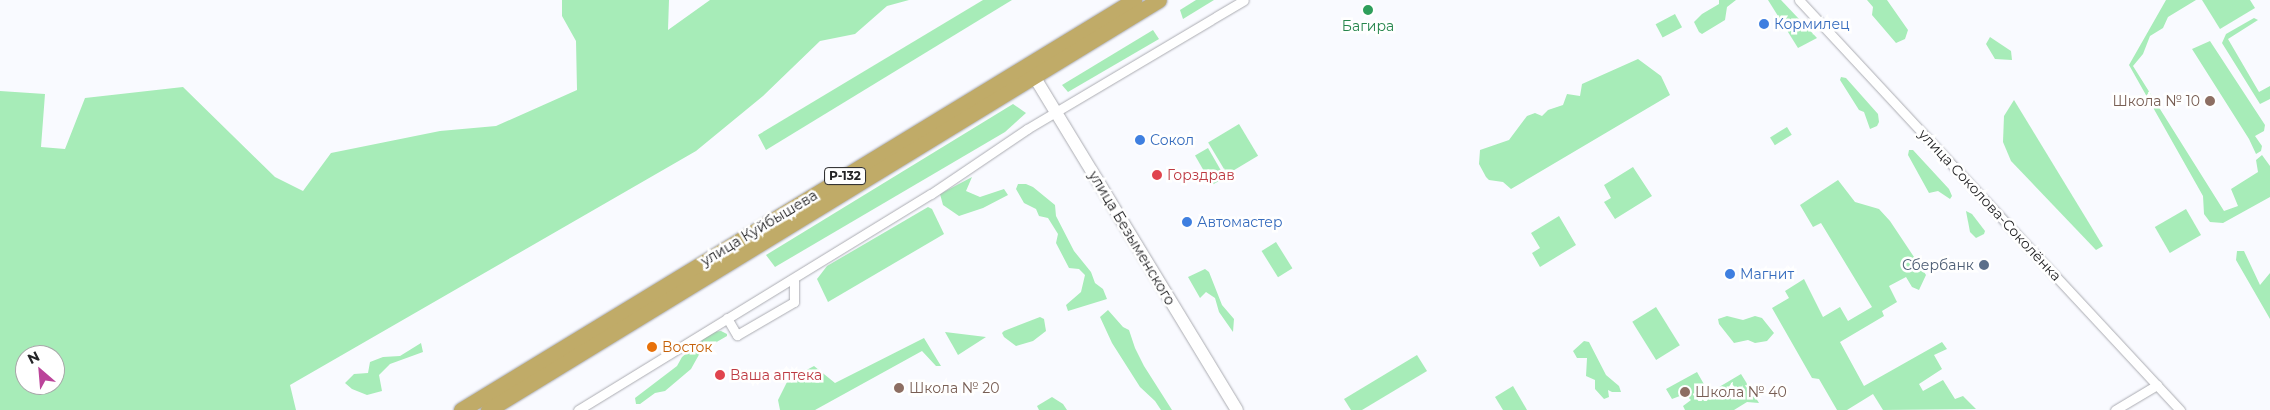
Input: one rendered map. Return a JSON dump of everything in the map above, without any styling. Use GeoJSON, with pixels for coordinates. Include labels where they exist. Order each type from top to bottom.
{"type":"FeatureCollection","features":[{"type":"Feature","properties":{"kind":"highway","name":"улица Куйбышева"},"geometry":{"type":"LineString","coordinates":[[488,410],[1031,70],[1134,0]]}},
{"type":"Feature","properties":{"kind":"highway","name":"улица Куйбышева"},"geometry":{"type":"LineString","coordinates":[[461,410],[1031,70],[1159,0]]}},
{"type":"Feature","properties":{"kind":"main road","name":"улица Безыменского"},"geometry":{"type":"LineString","coordinates":[[1031,70],[1236,410]]}},
{"type":"Feature","properties":{"kind":"street"},"geometry":{"type":"LineString","coordinates":[[578,410],[931,194],[1056,112],[1244,0]]}},
{"type":"Feature","properties":{"kind":"street","name":"улица Соколова-Соколёнка"},"geometry":{"type":"LineString","coordinates":[[1799,0],[2180,410]]}},
{"type":"Feature","properties":{"kind":"street"},"geometry":{"type":"LineString","coordinates":[[727,318],[737,335],[794,302],[794,279]]}},
{"type":"Feature","properties":{"kind":"street"},"geometry":{"type":"LineString","coordinates":[[2115,410],[2157,385]]}},
{"type":"Feature","properties":{"kind":"green space"},"geometry":{"type":"Polygon","coordinates":[[[562,0],[669,0],[668,30],[710,0],[909,0],[887,6],[855,34],[820,41],[763,96],[696,151],[290,385],[296,410],[0,410],[0,91],[45,94],[41,147],[65,149],[85,98],[183,87],[275,177],[303,191],[331,153],[440,131],[496,126],[577,90],[576,41],[562,16],[562,0]]]}},
{"type":"Feature","properties":{"kind":"green space"},"geometry":{"type":"Polygon","coordinates":[[[983,0],[1012,0],[766,150],[758,135],[983,0]]]}},
{"type":"Feature","properties":{"kind":"green space"},"geometry":{"type":"Polygon","coordinates":[[[1196,0],[1214,0],[1183,19],[1180,10],[1196,0]]]}},
{"type":"Feature","properties":{"kind":"green space"},"geometry":{"type":"Polygon","coordinates":[[[1719,0],[1736,0],[1727,7],[1725,20],[1702,34],[1694,22],[1702,14],[1719,4],[1719,0]]]}},
{"type":"Feature","properties":{"kind":"green space"},"geometry":{"type":"Polygon","coordinates":[[[1768,0],[1781,0],[1817,38],[1798,48],[1768,0]]]}},
{"type":"Feature","properties":{"kind":"green space"},"geometry":{"type":"Polygon","coordinates":[[[1867,0],[1887,0],[1908,30],[1905,39],[1896,43],[1872,15],[1873,7],[1867,0]]]}},
{"type":"Feature","properties":{"kind":"green space"},"geometry":{"type":"Polygon","coordinates":[[[2166,0],[2196,0],[2168,17],[2163,28],[2150,36],[2143,54],[2133,66],[2224,211],[2238,206],[2231,189],[2258,172],[2256,160],[2262,155],[2270,166],[2270,197],[2223,223],[2210,222],[2204,214],[2203,196],[2129,65],[2166,0]]]}},
{"type":"Feature","properties":{"kind":"green space"},"geometry":{"type":"Polygon","coordinates":[[[2202,0],[2250,0],[2255,8],[2220,29],[2202,0]]]}},
{"type":"Feature","properties":{"kind":"green space"},"geometry":{"type":"Polygon","coordinates":[[[1675,14],[1682,27],[1663,38],[1656,24],[1675,14]]]}},
{"type":"Feature","properties":{"kind":"green space"},"geometry":{"type":"Polygon","coordinates":[[[2254,18],[2258,20],[2228,39],[2259,92],[2270,86],[2270,99],[2260,104],[2222,43],[2226,34],[2254,18]]]}},
{"type":"Feature","properties":{"kind":"green space"},"geometry":{"type":"Polygon","coordinates":[[[1153,30],[1159,39],[1068,92],[1062,85],[1153,30]]]}},
{"type":"Feature","properties":{"kind":"green space"},"geometry":{"type":"Polygon","coordinates":[[[1990,37],[2011,51],[2012,60],[1995,59],[1986,44],[1990,37]]]}},
{"type":"Feature","properties":{"kind":"green space"},"geometry":{"type":"Polygon","coordinates":[[[2210,41],[2265,125],[2264,131],[2255,136],[2262,146],[2261,151],[2256,154],[2249,139],[2192,49],[2210,41]]]}},
{"type":"Feature","properties":{"kind":"green space"},"geometry":{"type":"Polygon","coordinates":[[[1638,59],[1661,76],[1670,95],[1511,189],[1503,182],[1489,180],[1486,177],[1479,164],[1480,150],[1509,140],[1527,116],[1535,113],[1542,116],[1548,110],[1563,105],[1567,94],[1580,96],[1582,84],[1638,59]]]}},
{"type":"Feature","properties":{"kind":"green space"},"geometry":{"type":"Polygon","coordinates":[[[1841,77],[1846,78],[1878,114],[1879,122],[1877,126],[1870,129],[1864,112],[1859,110],[1840,80],[1841,77]]]}},
{"type":"Feature","properties":{"kind":"green space"},"geometry":{"type":"Polygon","coordinates":[[[2014,100],[2103,246],[2096,250],[2011,161],[2003,142],[2004,116],[2014,100]]]}},
{"type":"Feature","properties":{"kind":"green space"},"geometry":{"type":"Polygon","coordinates":[[[1013,104],[1026,113],[1005,132],[775,267],[766,255],[1013,104]]]}},
{"type":"Feature","properties":{"kind":"green space"},"geometry":{"type":"Polygon","coordinates":[[[1239,124],[1258,156],[1227,174],[1208,143],[1239,124]]]}},
{"type":"Feature","properties":{"kind":"green space"},"geometry":{"type":"Polygon","coordinates":[[[1787,127],[1792,135],[1775,145],[1770,138],[1787,127]]]}},
{"type":"Feature","properties":{"kind":"green space"},"geometry":{"type":"Polygon","coordinates":[[[1208,148],[1225,177],[1212,185],[1195,156],[1208,148]]]}},
{"type":"Feature","properties":{"kind":"green space"},"geometry":{"type":"Polygon","coordinates":[[[1909,150],[1913,150],[1949,189],[1952,196],[1950,199],[1938,191],[1929,193],[1908,155],[1909,150]]]}},
{"type":"Feature","properties":{"kind":"green space"},"geometry":{"type":"Polygon","coordinates":[[[1633,167],[1652,196],[1615,219],[1604,202],[1611,198],[1604,185],[1633,167]]]}},
{"type":"Feature","properties":{"kind":"green space"},"geometry":{"type":"Polygon","coordinates":[[[972,177],[966,191],[980,197],[1004,189],[1008,195],[983,208],[959,216],[943,205],[940,194],[972,177]]]}},
{"type":"Feature","properties":{"kind":"green space"},"geometry":{"type":"Polygon","coordinates":[[[1838,180],[1855,202],[1879,209],[1890,221],[1926,275],[1919,290],[1912,287],[1906,277],[1889,286],[1897,302],[1882,311],[1884,316],[1840,342],[1864,386],[1942,342],[1947,349],[1934,355],[1942,369],[1919,384],[1923,391],[1943,380],[1955,399],[1963,396],[1976,409],[1883,410],[1873,394],[1847,410],[1837,410],[1819,379],[1812,378],[1772,308],[1789,298],[1785,291],[1804,279],[1823,317],[1840,307],[1848,321],[1872,307],[1821,223],[1813,227],[1800,205],[1838,180]]]}},
{"type":"Feature","properties":{"kind":"green space"},"geometry":{"type":"Polygon","coordinates":[[[1018,184],[1026,184],[1033,187],[1055,205],[1056,216],[1074,251],[1091,272],[1095,283],[1103,289],[1107,299],[1068,311],[1066,305],[1081,292],[1085,275],[1079,269],[1069,268],[1056,243],[1058,234],[1048,218],[1039,216],[1036,209],[1024,203],[1016,189],[1018,184]]]}},
{"type":"Feature","properties":{"kind":"green space"},"geometry":{"type":"Polygon","coordinates":[[[928,207],[932,209],[944,234],[828,302],[817,279],[827,266],[928,207]]]}},
{"type":"Feature","properties":{"kind":"green space"},"geometry":{"type":"Polygon","coordinates":[[[2186,209],[2201,235],[2170,253],[2155,227],[2186,209]]]}},
{"type":"Feature","properties":{"kind":"green space"},"geometry":{"type":"Polygon","coordinates":[[[1966,211],[1972,214],[1985,231],[1984,234],[1976,238],[1970,232],[1966,211]]]}},
{"type":"Feature","properties":{"kind":"green space"},"geometry":{"type":"Polygon","coordinates":[[[1559,216],[1576,245],[1540,267],[1532,253],[1540,248],[1531,233],[1559,216]]]}},
{"type":"Feature","properties":{"kind":"green space"},"geometry":{"type":"Polygon","coordinates":[[[1276,242],[1292,268],[1278,277],[1262,251],[1276,242]]]}},
{"type":"Feature","properties":{"kind":"green space"},"geometry":{"type":"Polygon","coordinates":[[[2237,251],[2244,251],[2260,285],[2270,273],[2270,319],[2236,260],[2237,251]]]}},
{"type":"Feature","properties":{"kind":"green space"},"geometry":{"type":"Polygon","coordinates":[[[1205,269],[1209,272],[1222,305],[1234,319],[1233,332],[1219,312],[1215,298],[1206,292],[1200,298],[1188,277],[1205,269]]]}},
{"type":"Feature","properties":{"kind":"green space"},"geometry":{"type":"Polygon","coordinates":[[[1656,307],[1680,345],[1656,360],[1632,322],[1656,307]]]}},
{"type":"Feature","properties":{"kind":"green space"},"geometry":{"type":"Polygon","coordinates":[[[1108,310],[1123,327],[1129,330],[1144,366],[1172,410],[1161,410],[1155,401],[1140,387],[1112,343],[1100,317],[1108,310]]]}},
{"type":"Feature","properties":{"kind":"green space"},"geometry":{"type":"Polygon","coordinates":[[[1727,316],[1743,320],[1755,316],[1762,318],[1774,333],[1767,341],[1755,343],[1748,340],[1734,343],[1719,324],[1718,319],[1727,316]]]}},
{"type":"Feature","properties":{"kind":"green space"},"geometry":{"type":"Polygon","coordinates":[[[1040,317],[1044,319],[1046,331],[1033,341],[1016,346],[1004,337],[1002,333],[1004,331],[1040,317]]]}},
{"type":"Feature","properties":{"kind":"green space"},"geometry":{"type":"Polygon","coordinates":[[[721,331],[727,334],[727,336],[701,351],[691,369],[665,391],[655,393],[640,404],[636,404],[635,398],[677,366],[682,357],[712,332],[721,331]]]}},
{"type":"Feature","properties":{"kind":"green space"},"geometry":{"type":"Polygon","coordinates":[[[945,332],[986,337],[958,355],[945,332]]]}},
{"type":"Feature","properties":{"kind":"green space"},"geometry":{"type":"Polygon","coordinates":[[[924,338],[941,366],[936,366],[922,351],[815,410],[780,410],[778,400],[788,380],[814,366],[835,383],[924,338]]]}},
{"type":"Feature","properties":{"kind":"green space"},"geometry":{"type":"Polygon","coordinates":[[[1584,341],[1589,342],[1606,375],[1619,386],[1621,392],[1608,390],[1609,397],[1604,399],[1595,389],[1595,380],[1586,376],[1587,358],[1577,358],[1573,351],[1584,341]]]}},
{"type":"Feature","properties":{"kind":"green space"},"geometry":{"type":"Polygon","coordinates":[[[421,343],[423,352],[390,364],[379,375],[382,391],[367,395],[352,389],[345,383],[354,374],[368,373],[370,362],[383,357],[400,356],[421,343]]]}},
{"type":"Feature","properties":{"kind":"green space"},"geometry":{"type":"Polygon","coordinates":[[[1417,355],[1427,371],[1362,410],[1351,410],[1344,399],[1417,355]]]}},
{"type":"Feature","properties":{"kind":"green space","name":"Школа № 40"},"geometry":{"type":"Polygon","coordinates":[[[1697,372],[1709,393],[1741,374],[1759,403],[1747,402],[1734,410],[1685,410],[1683,406],[1691,400],[1685,394],[1672,399],[1666,389],[1697,372]]]}},
{"type":"Feature","properties":{"kind":"green space"},"geometry":{"type":"Polygon","coordinates":[[[1513,386],[1527,410],[1503,410],[1495,397],[1513,386]]]}},
{"type":"Feature","properties":{"kind":"green space"},"geometry":{"type":"Polygon","coordinates":[[[1052,397],[1063,404],[1067,410],[1039,410],[1037,406],[1052,397]]]}},
{"type":"Feature","properties":{"kind":"place","name":"Багира"},"geometry":{"type":"Point","coordinates":[1368,10]}},
{"type":"Feature","properties":{"kind":"place","name":"Кормилец"},"geometry":{"type":"Point","coordinates":[1764,24]}},
{"type":"Feature","properties":{"kind":"place","name":"Школа № 10"},"geometry":{"type":"Point","coordinates":[2210,101]}},
{"type":"Feature","properties":{"kind":"place","name":"Сокол"},"geometry":{"type":"Point","coordinates":[1140,140]}},
{"type":"Feature","properties":{"kind":"place","name":"Горздрав"},"geometry":{"type":"Point","coordinates":[1157,175]}},
{"type":"Feature","properties":{"kind":"place","name":"Автомастер"},"geometry":{"type":"Point","coordinates":[1187,222]}},
{"type":"Feature","properties":{"kind":"place","name":"Сбербанк"},"geometry":{"type":"Point","coordinates":[1984,265]}},
{"type":"Feature","properties":{"kind":"place","name":"Магнит"},"geometry":{"type":"Point","coordinates":[1730,274]}},
{"type":"Feature","properties":{"kind":"place","name":"Восток"},"geometry":{"type":"Point","coordinates":[652,347]}},
{"type":"Feature","properties":{"kind":"place","name":"Ваша аптека"},"geometry":{"type":"Point","coordinates":[720,375]}},
{"type":"Feature","properties":{"kind":"place","name":"Школа № 20"},"geometry":{"type":"Point","coordinates":[899,388]}},
{"type":"Feature","properties":{"kind":"place","name":"Школа № 40"},"geometry":{"type":"Point","coordinates":[1685,392]}}]}
